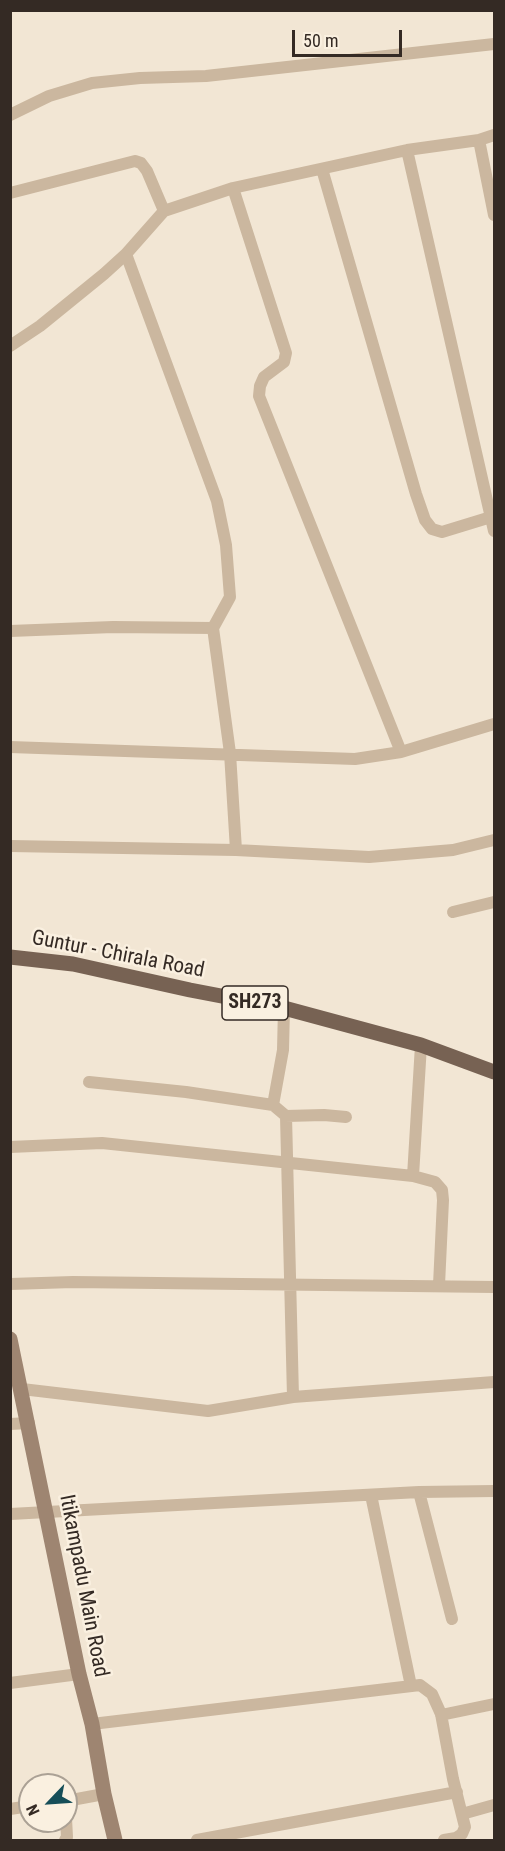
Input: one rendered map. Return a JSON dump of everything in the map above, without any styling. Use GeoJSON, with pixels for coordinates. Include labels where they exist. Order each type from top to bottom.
{"type":"FeatureCollection","features":[{"type":"Feature","properties":{"kind":"main road","name":"Guntur - Chirala Road"},"geometry":{"type":"LineString","coordinates":[[10,957],[73,964],[284,1008],[421,1045],[495,1072]]}},
{"type":"Feature","properties":{"kind":"street"},"geometry":{"type":"LineString","coordinates":[[10,115],[49,96],[92,83],[172,76],[206,76],[495,44]]}},
{"type":"Feature","properties":{"kind":"street"},"geometry":{"type":"LineString","coordinates":[[10,346],[40,326],[126,254],[164,211],[233,188],[407,150],[478,140],[495,135]]}},
{"type":"Feature","properties":{"kind":"street"},"geometry":{"type":"LineString","coordinates":[[478,140],[495,215]]}},
{"type":"Feature","properties":{"kind":"street"},"geometry":{"type":"LineString","coordinates":[[407,150],[495,531]]}},
{"type":"Feature","properties":{"kind":"street"},"geometry":{"type":"LineString","coordinates":[[10,194],[135,161],[141,163],[147,171],[164,211]]}},
{"type":"Feature","properties":{"kind":"street"},"geometry":{"type":"LineString","coordinates":[[322,169],[425,520],[432,529],[442,532],[491,517]]}},
{"type":"Feature","properties":{"kind":"street"},"geometry":{"type":"LineString","coordinates":[[233,188],[286,353],[284,362],[264,377],[259,396],[401,752]]}},
{"type":"Feature","properties":{"kind":"street"},"geometry":{"type":"LineString","coordinates":[[126,254],[217,501],[226,545],[230,597],[213,628],[230,753],[236,850]]}},
{"type":"Feature","properties":{"kind":"street"},"geometry":{"type":"LineString","coordinates":[[10,631],[113,627],[213,628]]}},
{"type":"Feature","properties":{"kind":"street"},"geometry":{"type":"LineString","coordinates":[[10,747],[355,759],[401,752],[495,724]]}},
{"type":"Feature","properties":{"kind":"street"},"geometry":{"type":"LineString","coordinates":[[10,846],[236,850],[369,857],[453,850],[495,840]]}},
{"type":"Feature","properties":{"kind":"street"},"geometry":{"type":"LineString","coordinates":[[453,912],[495,902]]}},
{"type":"Feature","properties":{"kind":"street"},"geometry":{"type":"LineString","coordinates":[[273,1105],[283,1050],[284,1008]]}},
{"type":"Feature","properties":{"kind":"street"},"geometry":{"type":"LineString","coordinates":[[413,1176],[421,1045]]}},
{"type":"Feature","properties":{"kind":"street"},"geometry":{"type":"LineString","coordinates":[[89,1082],[186,1092],[273,1105],[286,1116],[346,1117]]}},
{"type":"Feature","properties":{"kind":"street"},"geometry":{"type":"LineString","coordinates":[[286,1116],[293,1397]]}},
{"type":"Feature","properties":{"kind":"street"},"geometry":{"type":"LineString","coordinates":[[10,1147],[102,1143],[287,1161],[413,1176],[435,1182],[442,1190],[443,1200],[439,1285]]}},
{"type":"Feature","properties":{"kind":"street"},"geometry":{"type":"LineString","coordinates":[[10,1284],[73,1282],[495,1287]]}},
{"type":"Feature","properties":{"kind":"street","name":"Itikampadu Main Road"},"geometry":{"type":"LineString","coordinates":[[10,1339],[115,1840]]}},
{"type":"Feature","properties":{"kind":"street"},"geometry":{"type":"LineString","coordinates":[[22,1389],[208,1411],[293,1397],[495,1382]]}},
{"type":"Feature","properties":{"kind":"street"},"geometry":{"type":"LineString","coordinates":[[10,1424],[29,1423]]}},
{"type":"Feature","properties":{"kind":"street"},"geometry":{"type":"LineString","coordinates":[[10,1514],[419,1492],[495,1491]]}},
{"type":"Feature","properties":{"kind":"street"},"geometry":{"type":"LineString","coordinates":[[419,1492],[452,1619]]}},
{"type":"Feature","properties":{"kind":"street"},"geometry":{"type":"LineString","coordinates":[[371,1495],[411,1686]]}},
{"type":"Feature","properties":{"kind":"street"},"geometry":{"type":"LineString","coordinates":[[10,1683],[79,1674]]}},
{"type":"Feature","properties":{"kind":"street"},"geometry":{"type":"LineString","coordinates":[[92,1724],[420,1685],[432,1694],[441,1715],[465,1827],[462,1834],[456,1838],[444,1840]]}},
{"type":"Feature","properties":{"kind":"street"},"geometry":{"type":"LineString","coordinates":[[441,1715],[495,1704]]}},
{"type":"Feature","properties":{"kind":"street"},"geometry":{"type":"LineString","coordinates":[[197,1840],[457,1792]]}},
{"type":"Feature","properties":{"kind":"street"},"geometry":{"type":"LineString","coordinates":[[78,1799],[104,1794]]}},
{"type":"Feature","properties":{"kind":"street"},"geometry":{"type":"LineString","coordinates":[[462,1814],[495,1805]]}}]}
